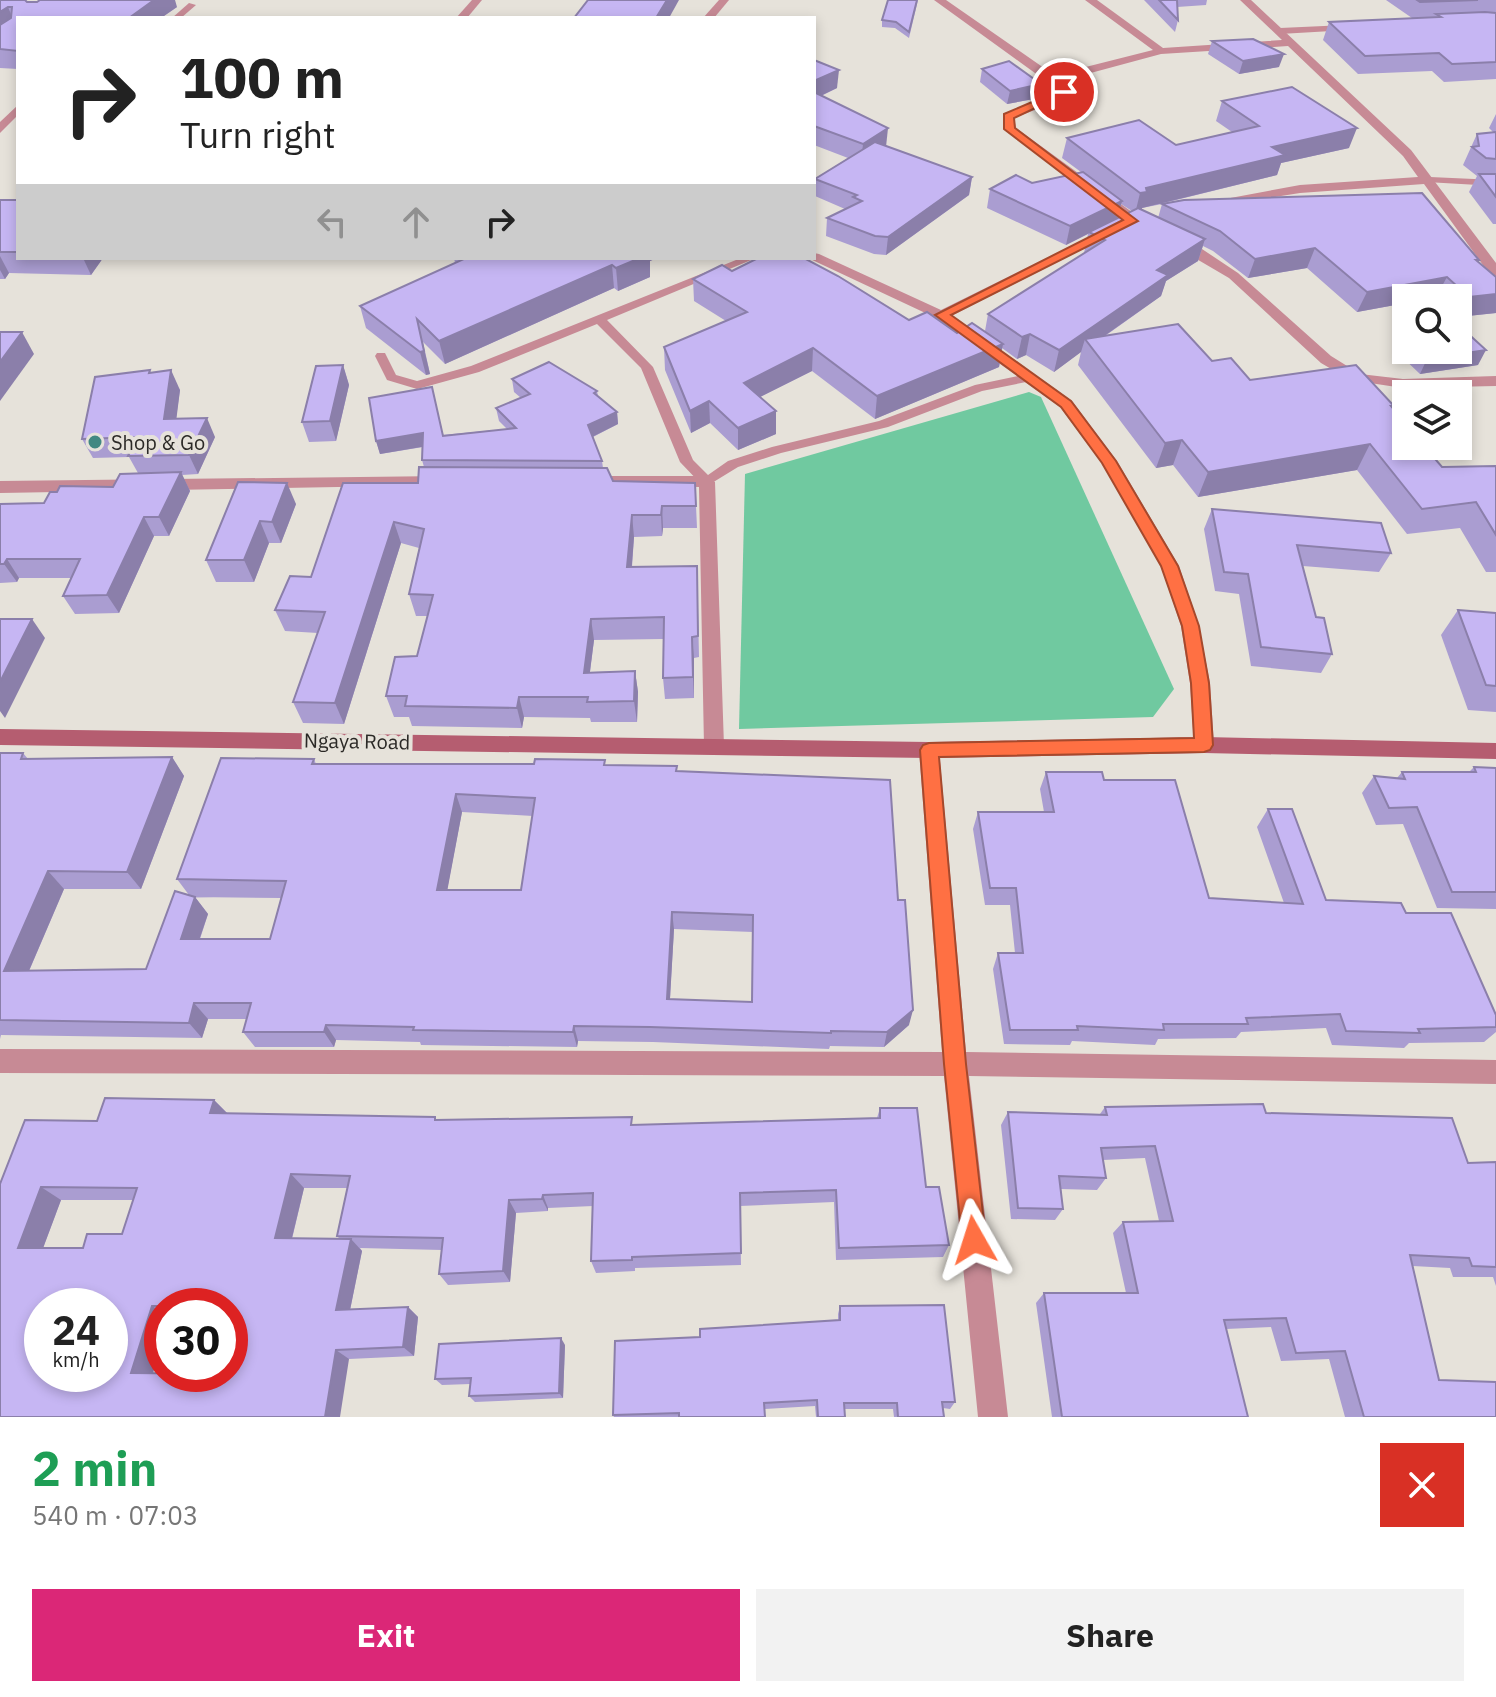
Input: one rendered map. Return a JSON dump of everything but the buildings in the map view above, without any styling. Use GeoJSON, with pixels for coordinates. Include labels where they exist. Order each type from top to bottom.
{"type":"FeatureCollection","features":[{"type":"Feature","properties":{"kind":"street"},"geometry":{"type":"LineString","coordinates":[[463,16],[477,0]]}},
{"type":"Feature","properties":{"kind":"street"},"geometry":{"type":"LineString","coordinates":[[710,16],[724,0]]}},
{"type":"Feature","properties":{"kind":"street"},"geometry":{"type":"LineString","coordinates":[[939,0],[1063,88],[1062,96],[1008,116],[1010,129],[1132,221],[1201,252],[1280,315],[1334,366],[1358,378],[1396,382],[1496,381]]}},
{"type":"Feature","properties":{"kind":"street"},"geometry":{"type":"LineString","coordinates":[[1090,0],[1161,51]]}},
{"type":"Feature","properties":{"kind":"street"},"geometry":{"type":"LineString","coordinates":[[1245,0],[1407,153],[1496,273]]}},
{"type":"Feature","properties":{"kind":"street"},"geometry":{"type":"LineString","coordinates":[[1054,79],[1161,51],[1292,43]]}},
{"type":"Feature","properties":{"kind":"street"},"geometry":{"type":"LineString","coordinates":[[0,129],[15,103]]}},
{"type":"Feature","properties":{"kind":"street"},"geometry":{"type":"LineString","coordinates":[[1208,206],[1300,189],[1430,180]]}},
{"type":"Feature","properties":{"kind":"street"},"geometry":{"type":"LineString","coordinates":[[941,315],[1132,221],[1162,215]]}},
{"type":"Feature","properties":{"kind":"street"},"geometry":{"type":"LineString","coordinates":[[816,258],[941,315],[1066,404],[1109,461],[1170,566],[1190,626],[1200,683],[1204,745]]}},
{"type":"Feature","properties":{"kind":"street"},"geometry":{"type":"LineString","coordinates":[[0,487],[314,480],[455,481]]}},
{"type":"Feature","properties":{"kind":"street"},"geometry":{"type":"LineString","coordinates":[[581,481],[707,482],[714,746]]}},
{"type":"Feature","properties":{"kind":"street","name":"Ngaya Road"},"geometry":{"type":"LineString","coordinates":[[0,737],[929,750],[1204,745],[1496,751]]}},
{"type":"Feature","properties":{"kind":"street"},"geometry":{"type":"LineString","coordinates":[[929,750],[955,1064],[993,1417]]}},
{"type":"Feature","properties":{"kind":"street"},"geometry":{"type":"LineString","coordinates":[[0,1061],[955,1064],[1496,1072]]}},
{"type":"Feature","properties":{"kind":"lane"},"geometry":{"type":"LineString","coordinates":[[178,16],[192,5]]}},
{"type":"Feature","properties":{"kind":"lane"},"geometry":{"type":"LineString","coordinates":[[1280,31],[1360,28]]}},
{"type":"Feature","properties":{"kind":"lane"},"geometry":{"type":"LineString","coordinates":[[1430,180],[1496,183]]}},
{"type":"Feature","properties":{"kind":"lane"},"geometry":{"type":"LineString","coordinates":[[381,356],[391,377],[417,385],[475,369],[746,260]]}},
{"type":"Feature","properties":{"kind":"lane"},"geometry":{"type":"LineString","coordinates":[[600,320],[647,367],[687,462],[707,482],[733,464],[883,424],[979,388],[1032,377]]}},
{"type":"Feature","properties":{"kind":"green space"},"geometry":{"type":"Polygon","coordinates":[[[1029,392],[1041,397],[1174,689],[1153,717],[739,729],[745,474],[1029,392]]]}},
{"type":"Feature","properties":{"kind":"place","name":"Shop & Go"},"geometry":{"type":"Point","coordinates":[95,442]}},
{"type":"Feature","properties":{"kind":"route"},"geometry":{"type":"LineString","coordinates":[[974,1240],[955,1064],[929,750],[1204,745],[1200,683],[1190,626],[1170,566],[1109,461],[1066,404],[1011,361],[941,315],[1132,221],[1040,155],[1010,129],[1006,121],[1008,116],[1062,96],[1064,92]]}}]}
